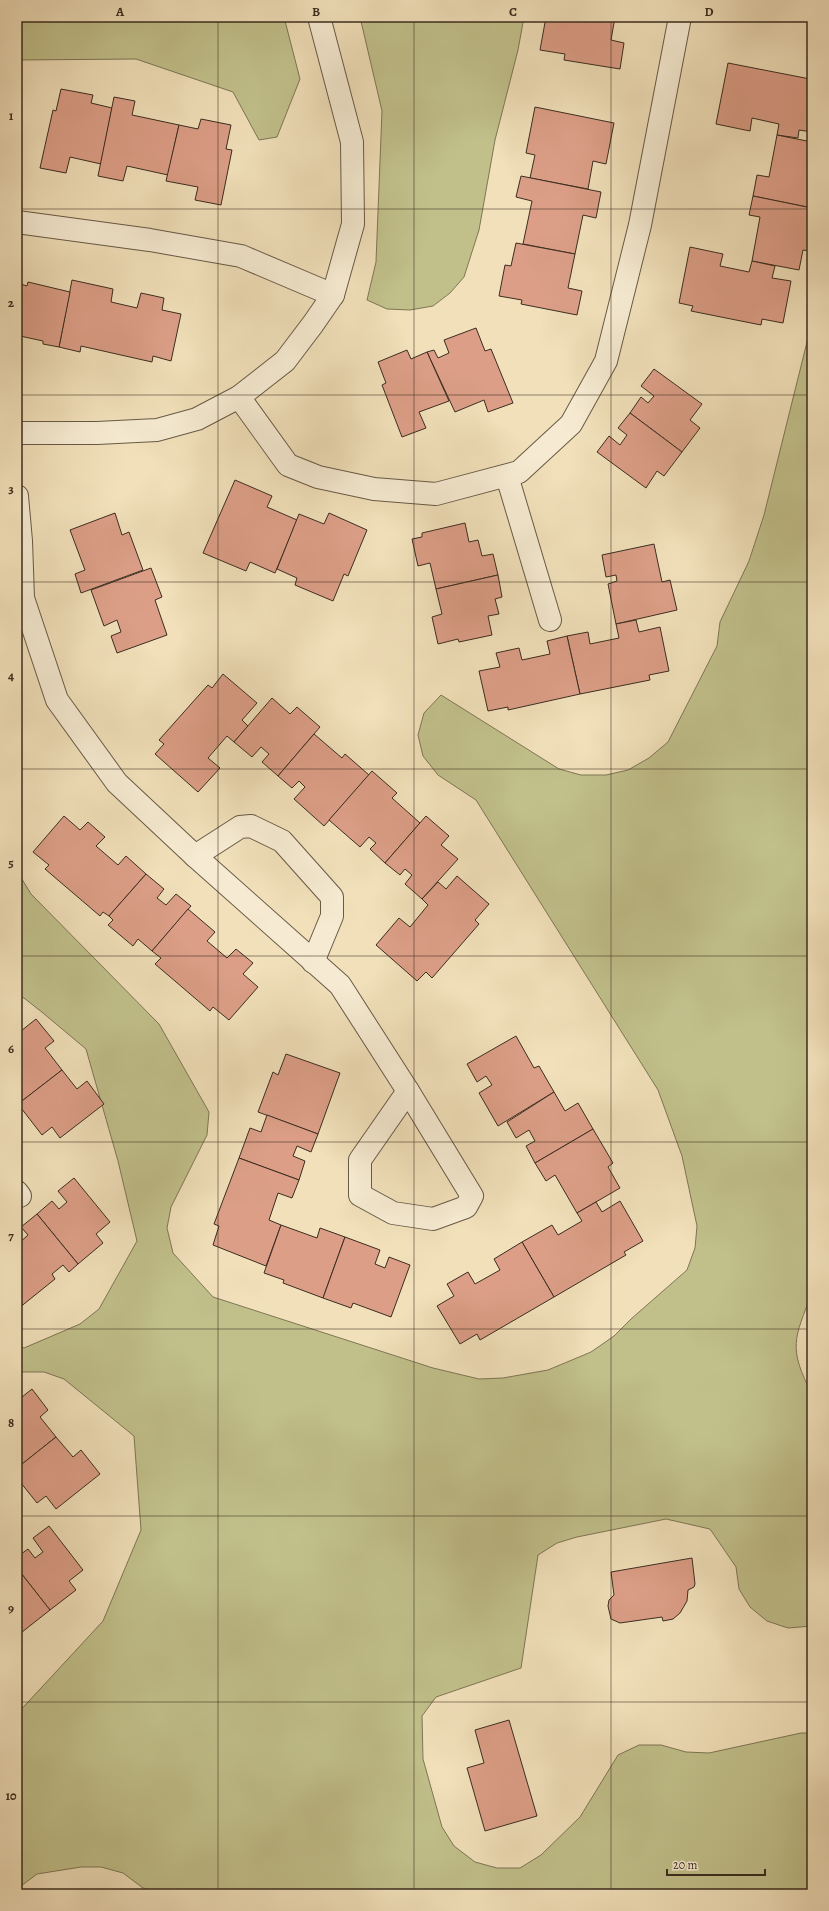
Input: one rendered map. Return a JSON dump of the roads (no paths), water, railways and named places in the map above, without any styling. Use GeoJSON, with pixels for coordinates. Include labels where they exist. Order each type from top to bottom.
{"type":"FeatureCollection","features":[{"type":"Feature","properties":{"kind":"street"},"geometry":{"type":"LineString","coordinates":[[17,433],[97,433],[157,430],[197,419],[239,397],[285,361],[333,295],[353,224],[352,142],[319,17]]}},
{"type":"Feature","properties":{"kind":"street"},"geometry":{"type":"LineString","coordinates":[[239,397],[288,465],[318,477],[374,489],[436,494],[519,472],[571,424],[606,361],[640,225],[680,17]]}},
{"type":"Feature","properties":{"kind":"street"},"geometry":{"type":"LineString","coordinates":[[17,222],[150,240],[241,256],[333,295]]}},
{"type":"Feature","properties":{"kind":"street"},"geometry":{"type":"LineString","coordinates":[[506,476],[550,620]]}},
{"type":"Feature","properties":{"kind":"street"},"geometry":{"type":"LineString","coordinates":[[17,496],[22,598],[57,700],[117,783],[194,856],[340,985],[408,1090],[472,1196],[466,1207],[434,1219],[393,1213],[360,1195],[360,1160],[408,1090]]}},
{"type":"Feature","properties":{"kind":"street"},"geometry":{"type":"LineString","coordinates":[[194,856],[240,827],[251,826],[282,841],[332,897],[332,916],[313,962]]}}]}
